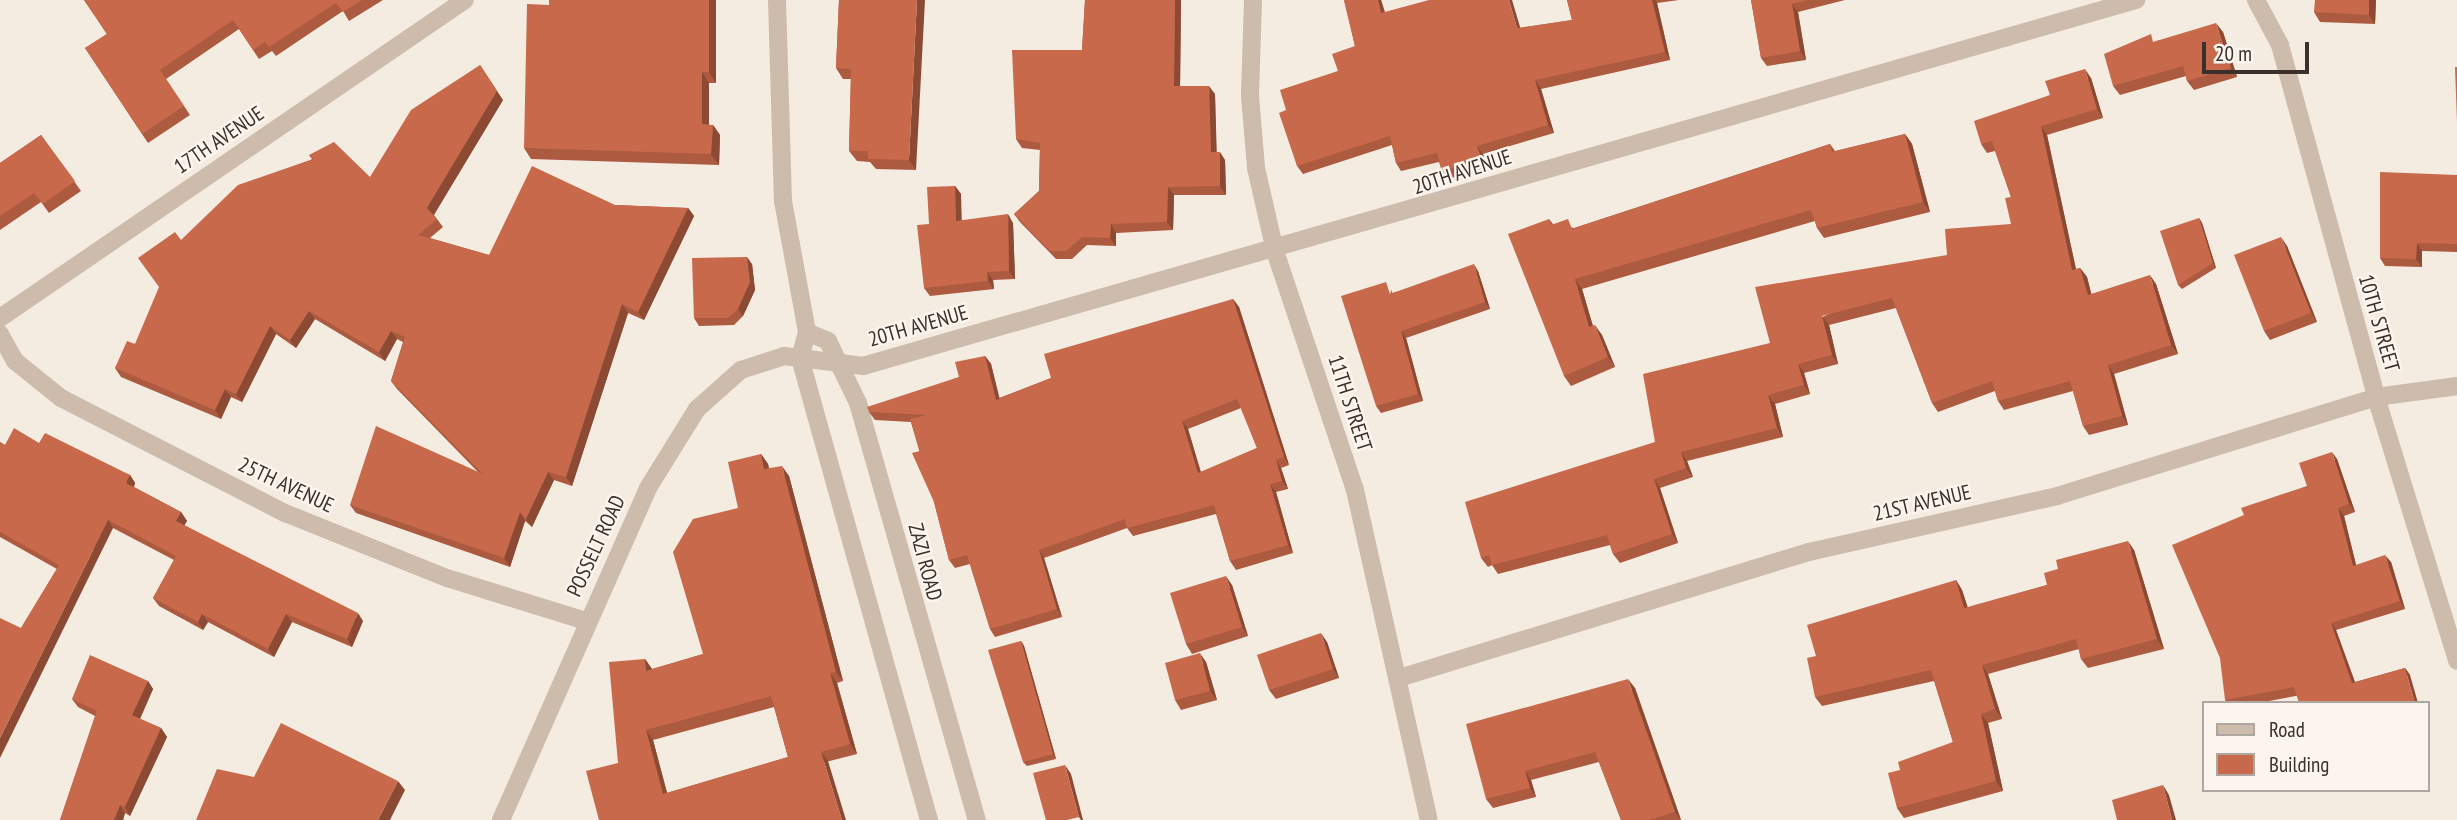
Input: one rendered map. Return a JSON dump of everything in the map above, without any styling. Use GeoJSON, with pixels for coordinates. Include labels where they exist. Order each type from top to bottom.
{"type":"FeatureCollection","features":[{"type":"Feature","properties":{"kind":"street","name":"17TH AVENUE"},"geometry":{"type":"LineString","coordinates":[[0,318],[465,0]]}},
{"type":"Feature","properties":{"kind":"street"},"geometry":{"type":"LineString","coordinates":[[777,0],[783,201],[807,332],[800,358],[929,820]]}},
{"type":"Feature","properties":{"kind":"street","name":"11TH STREET"},"geometry":{"type":"LineString","coordinates":[[1253,0],[1251,137],[1275,251],[1355,490],[1429,820]]}},
{"type":"Feature","properties":{"kind":"street","name":"20TH AVENUE"},"geometry":{"type":"LineString","coordinates":[[800,358],[863,366],[1275,251],[1667,130],[1962,54],[2136,0]]}},
{"type":"Feature","properties":{"kind":"street","name":"10TH STREET"},"geometry":{"type":"LineString","coordinates":[[2256,0],[2280,45],[2376,397],[2457,661]]}},
{"type":"Feature","properties":{"kind":"street","name":"ZAZI ROAD"},"geometry":{"type":"LineString","coordinates":[[807,332],[828,341],[844,365],[977,820]]}},
{"type":"Feature","properties":{"kind":"street","name":"25TH AVENUE"},"geometry":{"type":"LineString","coordinates":[[0,334],[15,361],[61,398],[285,513],[447,578],[586,621]]}},
{"type":"Feature","properties":{"kind":"street","name":"POSSELT ROAD"},"geometry":{"type":"LineString","coordinates":[[501,820],[586,621],[648,488],[697,409],[741,370],[784,356],[800,358]]}},
{"type":"Feature","properties":{"kind":"street","name":"21ST AVENUE"},"geometry":{"type":"LineString","coordinates":[[1399,678],[1809,552],[2057,496],[2376,397],[2457,386]]}},
{"type":"Feature","properties":{"kind":"building"},"geometry":{"type":"Polygon","coordinates":[[[84,0],[362,0],[343,12],[336,3],[269,47],[265,42],[253,50],[233,20],[160,70],[184,106],[142,134],[85,48],[107,34],[84,0]]]}},
{"type":"Feature","properties":{"kind":"building"},"geometry":{"type":"Polygon","coordinates":[[[549,0],[709,0],[709,72],[702,72],[702,124],[713,125],[711,154],[524,148],[527,4],[549,5],[549,0]]]}},
{"type":"Feature","properties":{"kind":"building"},"geometry":{"type":"Polygon","coordinates":[[[839,0],[917,0],[909,160],[868,159],[868,151],[849,151],[851,69],[836,68],[839,0]]]}},
{"type":"Feature","properties":{"kind":"building"},"geometry":{"type":"Polygon","coordinates":[[[1085,0],[1175,0],[1174,86],[1209,86],[1211,152],[1220,152],[1220,186],[1168,187],[1167,222],[1111,224],[1110,238],[1082,237],[1066,251],[1050,251],[1014,214],[1039,191],[1040,143],[1016,139],[1012,50],[1082,50],[1085,0]]]}},
{"type":"Feature","properties":{"kind":"building"},"geometry":{"type":"Polygon","coordinates":[[[1344,0],[1378,0],[1381,13],[1429,0],[1509,0],[1517,28],[1572,20],[1567,0],[1652,0],[1665,52],[1535,80],[1548,125],[1477,146],[1482,160],[1442,171],[1437,153],[1396,163],[1390,136],[1297,166],[1279,113],[1286,110],[1280,90],[1338,71],[1332,54],[1355,46],[1344,0]]]}},
{"type":"Feature","properties":{"kind":"building"},"geometry":{"type":"Polygon","coordinates":[[[1751,0],[1808,0],[1792,4],[1800,51],[1761,58],[1751,0]]]}},
{"type":"Feature","properties":{"kind":"building"},"geometry":{"type":"Polygon","coordinates":[[[2315,0],[2369,0],[2369,15],[2314,12],[2315,0]]]}},
{"type":"Feature","properties":{"kind":"building"},"geometry":{"type":"Polygon","coordinates":[[[2216,23],[2231,68],[2187,81],[2183,66],[2113,86],[2104,54],[2151,34],[2153,42],[2216,23]]]}},
{"type":"Feature","properties":{"kind":"building"},"geometry":{"type":"Polygon","coordinates":[[[480,65],[497,91],[427,208],[437,219],[418,235],[489,255],[532,166],[615,205],[688,208],[638,312],[622,304],[566,477],[548,472],[526,519],[520,512],[504,558],[350,505],[376,426],[483,474],[391,381],[405,337],[391,331],[379,352],[309,311],[290,340],[270,326],[236,394],[225,389],[215,410],[115,368],[127,341],[135,344],[159,287],[138,258],[175,232],[181,240],[238,185],[313,159],[309,155],[334,142],[370,177],[411,110],[480,65]]]}},
{"type":"Feature","properties":{"kind":"building"},"geometry":{"type":"Polygon","coordinates":[[[2455,67],[2457,67],[2457,122],[2455,67]]]}},
{"type":"Feature","properties":{"kind":"building"},"geometry":{"type":"Polygon","coordinates":[[[2085,69],[2097,109],[2041,126],[2072,270],[2080,268],[2088,295],[2150,275],[2171,345],[2108,365],[2122,416],[2083,426],[2070,381],[1998,401],[1992,381],[1932,403],[1892,298],[1822,316],[1832,355],[1798,364],[1804,385],[1768,395],[1777,428],[1681,452],[1686,468],[1654,479],[1672,534],[1613,554],[1607,535],[1492,565],[1489,555],[1481,558],[1465,502],[1655,442],[1643,374],[1770,343],[1755,287],[1947,255],[1945,229],[2011,224],[2005,198],[2011,197],[1992,141],[1981,144],[1974,121],[2050,95],[2045,81],[2085,69]]]}},
{"type":"Feature","properties":{"kind":"building"},"geometry":{"type":"Polygon","coordinates":[[[1905,134],[1923,202],[1817,228],[1811,210],[1575,279],[1589,327],[1595,325],[1608,357],[1564,376],[1508,234],[1549,219],[1551,225],[1568,219],[1572,229],[1830,144],[1832,152],[1905,134]]]}},
{"type":"Feature","properties":{"kind":"building"},"geometry":{"type":"Polygon","coordinates":[[[41,135],[75,181],[43,204],[34,193],[0,216],[0,163],[41,135]]]}},
{"type":"Feature","properties":{"kind":"building"},"geometry":{"type":"Polygon","coordinates":[[[2380,172],[2457,175],[2457,244],[2417,243],[2416,259],[2380,258],[2380,172]]]}},
{"type":"Feature","properties":{"kind":"building"},"geometry":{"type":"Polygon","coordinates":[[[955,186],[956,221],[1008,214],[1009,271],[987,272],[988,281],[924,288],[917,225],[929,224],[927,187],[955,186]]]}},
{"type":"Feature","properties":{"kind":"building"},"geometry":{"type":"Polygon","coordinates":[[[2199,218],[2213,263],[2178,285],[2160,231],[2199,218]]]}},
{"type":"Feature","properties":{"kind":"building"},"geometry":{"type":"Polygon","coordinates":[[[2281,237],[2311,313],[2264,331],[2234,255],[2281,237]]]}},
{"type":"Feature","properties":{"kind":"building"},"geometry":{"type":"Polygon","coordinates":[[[747,257],[750,282],[738,309],[728,318],[694,318],[692,258],[747,257]]]}},
{"type":"Feature","properties":{"kind":"building"},"geometry":{"type":"Polygon","coordinates":[[[1474,264],[1485,302],[1401,331],[1418,394],[1376,406],[1341,296],[1386,282],[1390,294],[1474,264]]]}},
{"type":"Feature","properties":{"kind":"building"},"geometry":{"type":"Polygon","coordinates":[[[1233,299],[1284,457],[1276,460],[1282,481],[1270,484],[1288,545],[1230,561],[1214,505],[1127,528],[1125,519],[1039,550],[1057,609],[990,629],[967,555],[949,560],[934,502],[912,453],[920,451],[910,419],[927,415],[869,412],[867,407],[959,377],[955,362],[985,356],[996,400],[1051,378],[1044,354],[1233,299]],[[1237,399],[1182,421],[1198,473],[1257,448],[1237,399]]]}},
{"type":"Feature","properties":{"kind":"building"},"geometry":{"type":"Polygon","coordinates":[[[14,428],[39,443],[45,433],[130,475],[126,483],[181,512],[176,521],[358,613],[347,639],[286,614],[268,649],[202,614],[198,622],[153,598],[176,556],[108,520],[0,738],[0,618],[21,628],[59,565],[0,532],[0,442],[5,445],[14,428]]]}},
{"type":"Feature","properties":{"kind":"building"},"geometry":{"type":"Polygon","coordinates":[[[2332,452],[2349,504],[2338,508],[2353,566],[2385,555],[2400,601],[2331,623],[2352,683],[2405,668],[2414,701],[2298,701],[2294,687],[2225,700],[2220,658],[2172,545],[2244,515],[2241,508],[2307,486],[2299,463],[2332,452]]]}},
{"type":"Feature","properties":{"kind":"building"},"geometry":{"type":"Polygon","coordinates":[[[761,454],[764,469],[782,466],[836,672],[830,673],[850,744],[821,752],[842,820],[599,820],[586,771],[618,763],[609,662],[645,659],[646,671],[703,654],[673,552],[693,519],[738,508],[728,462],[761,454]],[[771,696],[646,730],[663,794],[788,757],[771,696]]]}},
{"type":"Feature","properties":{"kind":"building"},"geometry":{"type":"Polygon","coordinates":[[[2128,541],[2157,639],[2081,659],[2076,639],[1982,665],[1995,709],[1981,714],[1996,781],[1897,808],[1888,773],[1900,770],[1898,762],[1953,742],[1931,670],[1815,697],[1807,658],[1816,656],[1807,625],[1956,580],[1964,608],[2047,585],[2044,573],[2058,569],[2056,560],[2128,541]]]}},
{"type":"Feature","properties":{"kind":"building"},"geometry":{"type":"Polygon","coordinates":[[[1226,576],[1242,627],[1186,644],[1170,593],[1226,576]]]}},
{"type":"Feature","properties":{"kind":"building"},"geometry":{"type":"Polygon","coordinates":[[[1321,633],[1333,669],[1269,690],[1257,655],[1321,633]]]}},
{"type":"Feature","properties":{"kind":"building"},"geometry":{"type":"Polygon","coordinates":[[[1021,641],[1053,754],[1023,762],[988,650],[1021,641]]]}},
{"type":"Feature","properties":{"kind":"building"},"geometry":{"type":"Polygon","coordinates":[[[1200,653],[1210,691],[1175,700],[1165,663],[1200,653]]]}},
{"type":"Feature","properties":{"kind":"building"},"geometry":{"type":"Polygon","coordinates":[[[90,655],[148,681],[132,715],[161,728],[125,807],[120,805],[114,820],[60,820],[97,711],[72,699],[90,655]]]}},
{"type":"Feature","properties":{"kind":"building"},"geometry":{"type":"Polygon","coordinates":[[[1628,679],[1675,812],[1649,820],[1621,820],[1595,752],[1525,771],[1530,788],[1486,799],[1466,724],[1628,679]]]}},
{"type":"Feature","properties":{"kind":"building"},"geometry":{"type":"Polygon","coordinates":[[[281,723],[398,781],[378,820],[196,820],[217,769],[254,777],[281,723]]]}},
{"type":"Feature","properties":{"kind":"building"},"geometry":{"type":"Polygon","coordinates":[[[1065,765],[1079,817],[1046,820],[1033,773],[1065,765]]]}},
{"type":"Feature","properties":{"kind":"building"},"geometry":{"type":"Polygon","coordinates":[[[2163,785],[2172,820],[2117,820],[2112,800],[2163,785]]]}}]}
